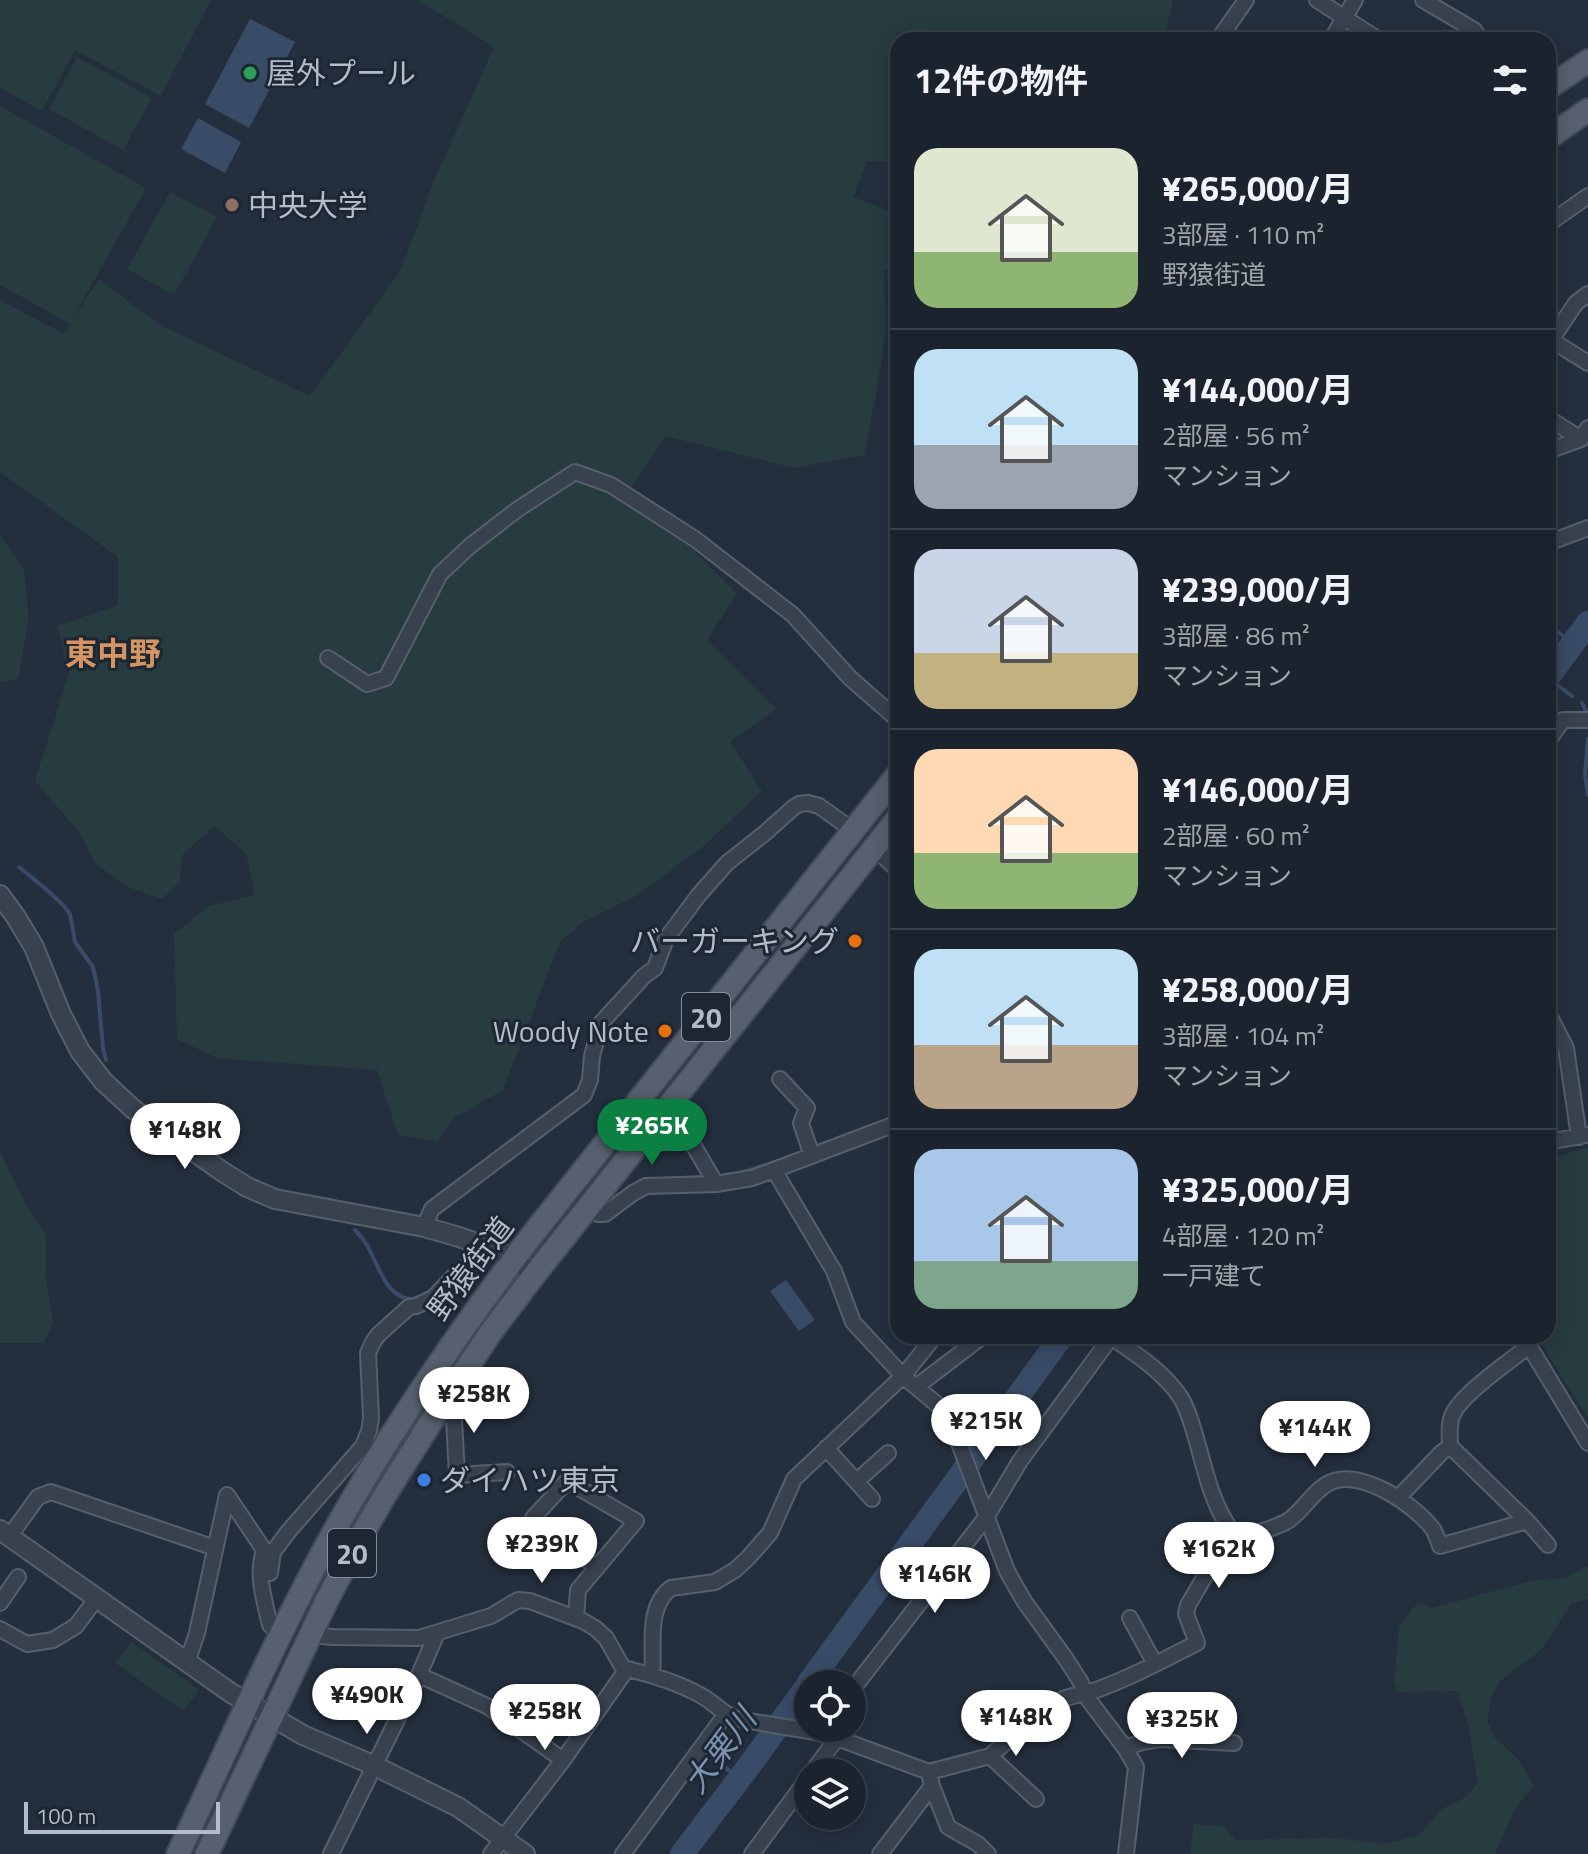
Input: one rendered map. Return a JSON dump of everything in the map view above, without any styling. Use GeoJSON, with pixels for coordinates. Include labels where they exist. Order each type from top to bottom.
{"type":"FeatureCollection","features":[{"type":"Feature","properties":{"kind":"main road"},"geometry":{"type":"LineString","coordinates":[[1556,83],[1588,61]]}},
{"type":"Feature","properties":{"kind":"main road"},"geometry":{"type":"LineString","coordinates":[[1556,132],[1588,110]]}},
{"type":"Feature","properties":{"kind":"main road","name":"野猿街道"},"geometry":{"type":"LineString","coordinates":[[178,1854],[312,1573],[357,1470],[514,1259],[890,784]]}},
{"type":"Feature","properties":{"kind":"main road","name":"野猿街道"},"geometry":{"type":"LineString","coordinates":[[207,1854],[347,1562],[441,1407],[491,1332],[535,1274],[890,828]]}},
{"type":"Feature","properties":{"kind":"main road"},"geometry":{"type":"LineString","coordinates":[[854,831],[874,848]]}},
{"type":"Feature","properties":{"kind":"main road"},"geometry":{"type":"LineString","coordinates":[[824,869],[840,862],[850,867],[851,877]]}},
{"type":"Feature","properties":{"kind":"street"},"geometry":{"type":"LineString","coordinates":[[1224,32],[1246,0]]}},
{"type":"Feature","properties":{"kind":"street"},"geometry":{"type":"LineString","coordinates":[[1317,0],[1366,32]]}},
{"type":"Feature","properties":{"kind":"street"},"geometry":{"type":"LineString","coordinates":[[1336,32],[1355,0]]}},
{"type":"Feature","properties":{"kind":"street"},"geometry":{"type":"LineString","coordinates":[[1423,0],[1475,32]]}},
{"type":"Feature","properties":{"kind":"street"},"geometry":{"type":"LineString","coordinates":[[1556,218],[1588,196]]}},
{"type":"Feature","properties":{"kind":"street"},"geometry":{"type":"LineString","coordinates":[[1556,330],[1576,303],[1588,294]]}},
{"type":"Feature","properties":{"kind":"street"},"geometry":{"type":"LineString","coordinates":[[1556,343],[1588,363]]}},
{"type":"Feature","properties":{"kind":"street"},"geometry":{"type":"LineString","coordinates":[[1556,421],[1584,433]]}},
{"type":"Feature","properties":{"kind":"street"},"geometry":{"type":"LineString","coordinates":[[1556,447],[1584,433]]}},
{"type":"Feature","properties":{"kind":"street"},"geometry":{"type":"LineString","coordinates":[[328,658],[367,684],[386,678],[440,574],[518,509],[575,472],[611,485],[695,539],[793,615],[850,678],[890,713]]}},
{"type":"Feature","properties":{"kind":"street"},"geometry":{"type":"LineString","coordinates":[[1556,540],[1588,528]]}},
{"type":"Feature","properties":{"kind":"street"},"geometry":{"type":"LineString","coordinates":[[1556,730],[1563,720],[1588,720]]}},
{"type":"Feature","properties":{"kind":"street"},"geometry":{"type":"LineString","coordinates":[[424,1227],[432,1209],[584,1095],[601,1023],[655,968],[666,939],[727,863],[799,804],[819,806],[854,831]]}},
{"type":"Feature","properties":{"kind":"street"},"geometry":{"type":"LineString","coordinates":[[874,848],[890,863]]}},
{"type":"Feature","properties":{"kind":"street"},"geometry":{"type":"LineString","coordinates":[[0,895],[34,947],[70,1033],[92,1068],[133,1109],[199,1156],[247,1187],[275,1199],[424,1227],[492,1248],[535,1274]]}},
{"type":"Feature","properties":{"kind":"street"},"geometry":{"type":"LineString","coordinates":[[1556,1029],[1566,1048],[1584,1136],[1556,1140]]}},
{"type":"Feature","properties":{"kind":"street"},"geometry":{"type":"LineString","coordinates":[[780,1079],[807,1108],[801,1123],[812,1156]]}},
{"type":"Feature","properties":{"kind":"street"},"geometry":{"type":"LineString","coordinates":[[670,1105],[716,1184]]}},
{"type":"Feature","properties":{"kind":"street"},"geometry":{"type":"LineString","coordinates":[[588,1208],[605,1214],[646,1186],[716,1184],[752,1178],[890,1126]]}},
{"type":"Feature","properties":{"kind":"street"},"geometry":{"type":"LineString","coordinates":[[199,1156],[214,1138]]}},
{"type":"Feature","properties":{"kind":"street"},"geometry":{"type":"LineString","coordinates":[[774,1170],[834,1271],[853,1322],[903,1376],[939,1406],[952,1427],[1011,1579],[1136,1767],[1126,1854]]}},
{"type":"Feature","properties":{"kind":"street"},"geometry":{"type":"LineString","coordinates":[[270,1573],[273,1552],[288,1532],[357,1470],[371,1418],[368,1353],[373,1342],[409,1307],[433,1298],[456,1274],[492,1248]]}},
{"type":"Feature","properties":{"kind":"street"},"geometry":{"type":"LineString","coordinates":[[652,1675],[654,1611],[660,1598],[671,1588],[715,1582],[741,1564],[770,1533],[794,1479],[903,1376],[929,1344]]}},
{"type":"Feature","properties":{"kind":"street"},"geometry":{"type":"LineString","coordinates":[[916,1387],[972,1344]]}},
{"type":"Feature","properties":{"kind":"street"},"geometry":{"type":"LineString","coordinates":[[866,1672],[986,1513],[1105,1344]]}},
{"type":"Feature","properties":{"kind":"street"},"geometry":{"type":"LineString","coordinates":[[1122,1344],[1143,1359],[1180,1397],[1220,1510],[1236,1536]]}},
{"type":"Feature","properties":{"kind":"street"},"geometry":{"type":"LineString","coordinates":[[1523,1344],[1453,1412],[1450,1446],[1548,1545]]}},
{"type":"Feature","properties":{"kind":"street"},"geometry":{"type":"LineString","coordinates":[[1528,1344],[1588,1443]]}},
{"type":"Feature","properties":{"kind":"street"},"geometry":{"type":"LineString","coordinates":[[441,1407],[454,1420],[457,1475],[507,1472]]}},
{"type":"Feature","properties":{"kind":"street"},"geometry":{"type":"LineString","coordinates":[[1398,1498],[1450,1446]]}},
{"type":"Feature","properties":{"kind":"street"},"geometry":{"type":"LineString","coordinates":[[826,1448],[872,1499]]}},
{"type":"Feature","properties":{"kind":"street"},"geometry":{"type":"LineString","coordinates":[[857,1481],[888,1453]]}},
{"type":"Feature","properties":{"kind":"street"},"geometry":{"type":"LineString","coordinates":[[880,1854],[931,1779],[990,1756],[1045,1708],[1067,1696],[1096,1690],[1197,1643],[1186,1614],[1188,1605],[1225,1547],[1236,1536],[1254,1534],[1288,1521],[1316,1492],[1335,1480],[1358,1479],[1398,1498],[1434,1531],[1440,1546],[1527,1521]]}},
{"type":"Feature","properties":{"kind":"street"},"geometry":{"type":"LineString","coordinates":[[576,1618],[578,1590],[597,1568],[636,1521],[567,1481],[533,1518],[597,1568]]}},
{"type":"Feature","properties":{"kind":"street"},"geometry":{"type":"LineString","coordinates":[[215,1548],[51,1492],[38,1497],[5,1533],[249,1704],[303,1735],[458,1807],[525,1854]]}},
{"type":"Feature","properties":{"kind":"street"},"geometry":{"type":"LineString","coordinates":[[187,1663],[197,1633],[227,1495],[264,1550],[260,1564],[262,1589],[270,1625],[282,1633]]}},
{"type":"Feature","properties":{"kind":"street"},"geometry":{"type":"LineString","coordinates":[[0,1603],[18,1577]]}},
{"type":"Feature","properties":{"kind":"street"},"geometry":{"type":"LineString","coordinates":[[0,1629],[27,1644],[53,1640],[76,1626],[96,1599]]}},
{"type":"Feature","properties":{"kind":"street"},"geometry":{"type":"LineString","coordinates":[[311,1635],[419,1638],[491,1616],[518,1600],[530,1601],[595,1628],[606,1638],[620,1664],[627,1669],[652,1675],[702,1695],[731,1716],[794,1727]]}},
{"type":"Feature","properties":{"kind":"street"},"geometry":{"type":"LineString","coordinates":[[1130,1618],[1155,1664]]}},
{"type":"Feature","properties":{"kind":"street"},"geometry":{"type":"LineString","coordinates":[[331,1854],[437,1633]]}},
{"type":"Feature","properties":{"kind":"street"},"geometry":{"type":"LineString","coordinates":[[491,1854],[627,1669]]}},
{"type":"Feature","properties":{"kind":"street"},"geometry":{"type":"LineString","coordinates":[[419,1675],[487,1706],[563,1760]]}},
{"type":"Feature","properties":{"kind":"street"},"geometry":{"type":"LineString","coordinates":[[623,1854],[731,1716]]}},
{"type":"Feature","properties":{"kind":"street"},"geometry":{"type":"LineString","coordinates":[[1125,1748],[1160,1739],[1234,1743]]}},
{"type":"Feature","properties":{"kind":"street"},"geometry":{"type":"LineString","coordinates":[[846,1742],[931,1779],[948,1827],[978,1844],[988,1854]]}},
{"type":"Feature","properties":{"kind":"street"},"geometry":{"type":"LineString","coordinates":[[990,1756],[1036,1799]]}},
{"type":"Feature","properties":{"kind":"street"},"geometry":{"type":"LineString","coordinates":[[752,1854],[794,1797]]}},
{"type":"Feature","properties":{"kind":"green space"},"geometry":{"type":"Polygon","coordinates":[[[0,0],[211,0],[161,96],[75,50],[42,111],[0,88],[0,0]]]}},
{"type":"Feature","properties":{"kind":"green space"},"geometry":{"type":"Polygon","coordinates":[[[418,0],[1173,0],[1166,32],[890,32],[890,162],[867,161],[853,197],[890,211],[890,269],[884,271],[886,331],[864,455],[794,468],[665,436],[631,488],[737,594],[707,640],[776,709],[730,742],[762,791],[705,845],[638,895],[583,922],[560,942],[503,1090],[454,1118],[437,1141],[398,1135],[377,1070],[217,1058],[177,1039],[174,934],[209,906],[255,895],[246,854],[215,826],[182,855],[180,881],[162,899],[128,887],[96,864],[79,832],[35,781],[69,673],[57,626],[118,605],[118,557],[0,472],[0,300],[64,334],[71,324],[0,285],[0,106],[146,188],[71,322],[99,279],[158,324],[310,396],[401,270],[434,181],[494,47],[418,0]]]}},
{"type":"Feature","properties":{"kind":"green space"},"geometry":{"type":"Polygon","coordinates":[[[77,57],[152,98],[123,150],[49,109],[77,57]]]}},
{"type":"Feature","properties":{"kind":"green space"},"geometry":{"type":"Polygon","coordinates":[[[170,192],[217,217],[174,295],[127,269],[170,192]]]}},
{"type":"Feature","properties":{"kind":"green space"},"geometry":{"type":"Polygon","coordinates":[[[0,535],[24,569],[29,618],[18,679],[0,682],[0,535]]]}},
{"type":"Feature","properties":{"kind":"green space"},"geometry":{"type":"Polygon","coordinates":[[[1588,1147],[1588,1418],[1541,1344],[1556,1344],[1556,1157],[1588,1147]]]}},
{"type":"Feature","properties":{"kind":"green space"},"geometry":{"type":"Polygon","coordinates":[[[0,1152],[25,1203],[46,1235],[46,1276],[53,1323],[44,1343],[0,1343],[0,1152]]]}},
{"type":"Feature","properties":{"kind":"green space"},"geometry":{"type":"Polygon","coordinates":[[[1588,1566],[1588,1599],[1572,1603],[1541,1650],[1500,1681],[1492,1696],[1487,1720],[1494,1737],[1518,1759],[1534,1785],[1515,1809],[1495,1854],[1190,1854],[1194,1824],[1224,1827],[1236,1840],[1337,1838],[1383,1844],[1419,1836],[1440,1810],[1466,1797],[1478,1783],[1469,1729],[1458,1691],[1398,1692],[1394,1683],[1399,1627],[1421,1603],[1432,1608],[1534,1580],[1564,1579],[1588,1566]]]}},
{"type":"Feature","properties":{"kind":"green space"},"geometry":{"type":"Polygon","coordinates":[[[132,1642],[199,1690],[184,1711],[115,1663],[132,1642]]]}},
{"type":"Feature","properties":{"kind":"water","name":"屋外プール"},"geometry":{"type":"Polygon","coordinates":[[[250,19],[295,42],[249,128],[205,104],[250,19]]]}},
{"type":"Feature","properties":{"kind":"water","name":"屋外プール"},"geometry":{"type":"Polygon","coordinates":[[[198,118],[241,142],[225,173],[181,149],[198,118]]]}},
{"type":"Feature","properties":{"kind":"water"},"geometry":{"type":"Polygon","coordinates":[[[786,1280],[815,1320],[799,1331],[770,1291],[786,1280]]]}},
{"type":"Feature","properties":{"kind":"waterway","name":"大栗川"},"geometry":{"type":"LineString","coordinates":[[1556,666],[1588,623]]}},
{"type":"Feature","properties":{"kind":"waterway"},"geometry":{"type":"LineString","coordinates":[[1556,631],[1573,643]]}},
{"type":"Feature","properties":{"kind":"waterway"},"geometry":{"type":"LineString","coordinates":[[1556,684],[1572,696]]}},
{"type":"Feature","properties":{"kind":"waterway"},"geometry":{"type":"LineString","coordinates":[[1582,703],[1587,713]]}},
{"type":"Feature","properties":{"kind":"waterway"},"geometry":{"type":"LineString","coordinates":[[1588,739],[1585,774],[1588,795]]}},
{"type":"Feature","properties":{"kind":"waterway"},"geometry":{"type":"LineString","coordinates":[[19,867],[70,914],[75,942],[93,967],[106,1060]]}},
{"type":"Feature","properties":{"kind":"waterway"},"geometry":{"type":"LineString","coordinates":[[724,1175],[787,1158]]}},
{"type":"Feature","properties":{"kind":"waterway"},"geometry":{"type":"LineString","coordinates":[[684,1178],[704,1177]]}},
{"type":"Feature","properties":{"kind":"waterway"},"geometry":{"type":"LineString","coordinates":[[627,1189],[644,1180]]}},
{"type":"Feature","properties":{"kind":"waterway"},"geometry":{"type":"LineString","coordinates":[[355,1230],[367,1245],[391,1289],[398,1295],[416,1299]]}},
{"type":"Feature","properties":{"kind":"waterway"},"geometry":{"type":"LineString","coordinates":[[459,1263],[469,1255]]}},
{"type":"Feature","properties":{"kind":"waterway","name":"大栗川"},"geometry":{"type":"LineString","coordinates":[[818,1670],[1056,1344]]}},
{"type":"Feature","properties":{"kind":"waterway","name":"大栗川"},"geometry":{"type":"LineString","coordinates":[[682,1854],[794,1704]]}},
{"type":"Feature","properties":{"kind":"waterway"},"geometry":{"type":"LineString","coordinates":[[713,1759],[740,1778]]}},
{"type":"Feature","properties":{"kind":"place","name":"屋外プール"},"geometry":{"type":"Point","coordinates":[250,73]}},
{"type":"Feature","properties":{"kind":"place","name":"中央大学"},"geometry":{"type":"Point","coordinates":[232,205]}},
{"type":"Feature","properties":{"kind":"place","name":"バーガーキング"},"geometry":{"type":"Point","coordinates":[855,941]}},
{"type":"Feature","properties":{"kind":"place","name":"Woody Note"},"geometry":{"type":"Point","coordinates":[665,1031]}},
{"type":"Feature","properties":{"kind":"place","name":"ダイハツ東京"},"geometry":{"type":"Point","coordinates":[424,1480]}},
{"type":"Feature","properties":{"kind":"district","name":"東中野"},"geometry":{"type":"Point","coordinates":[113,653]}}]}
